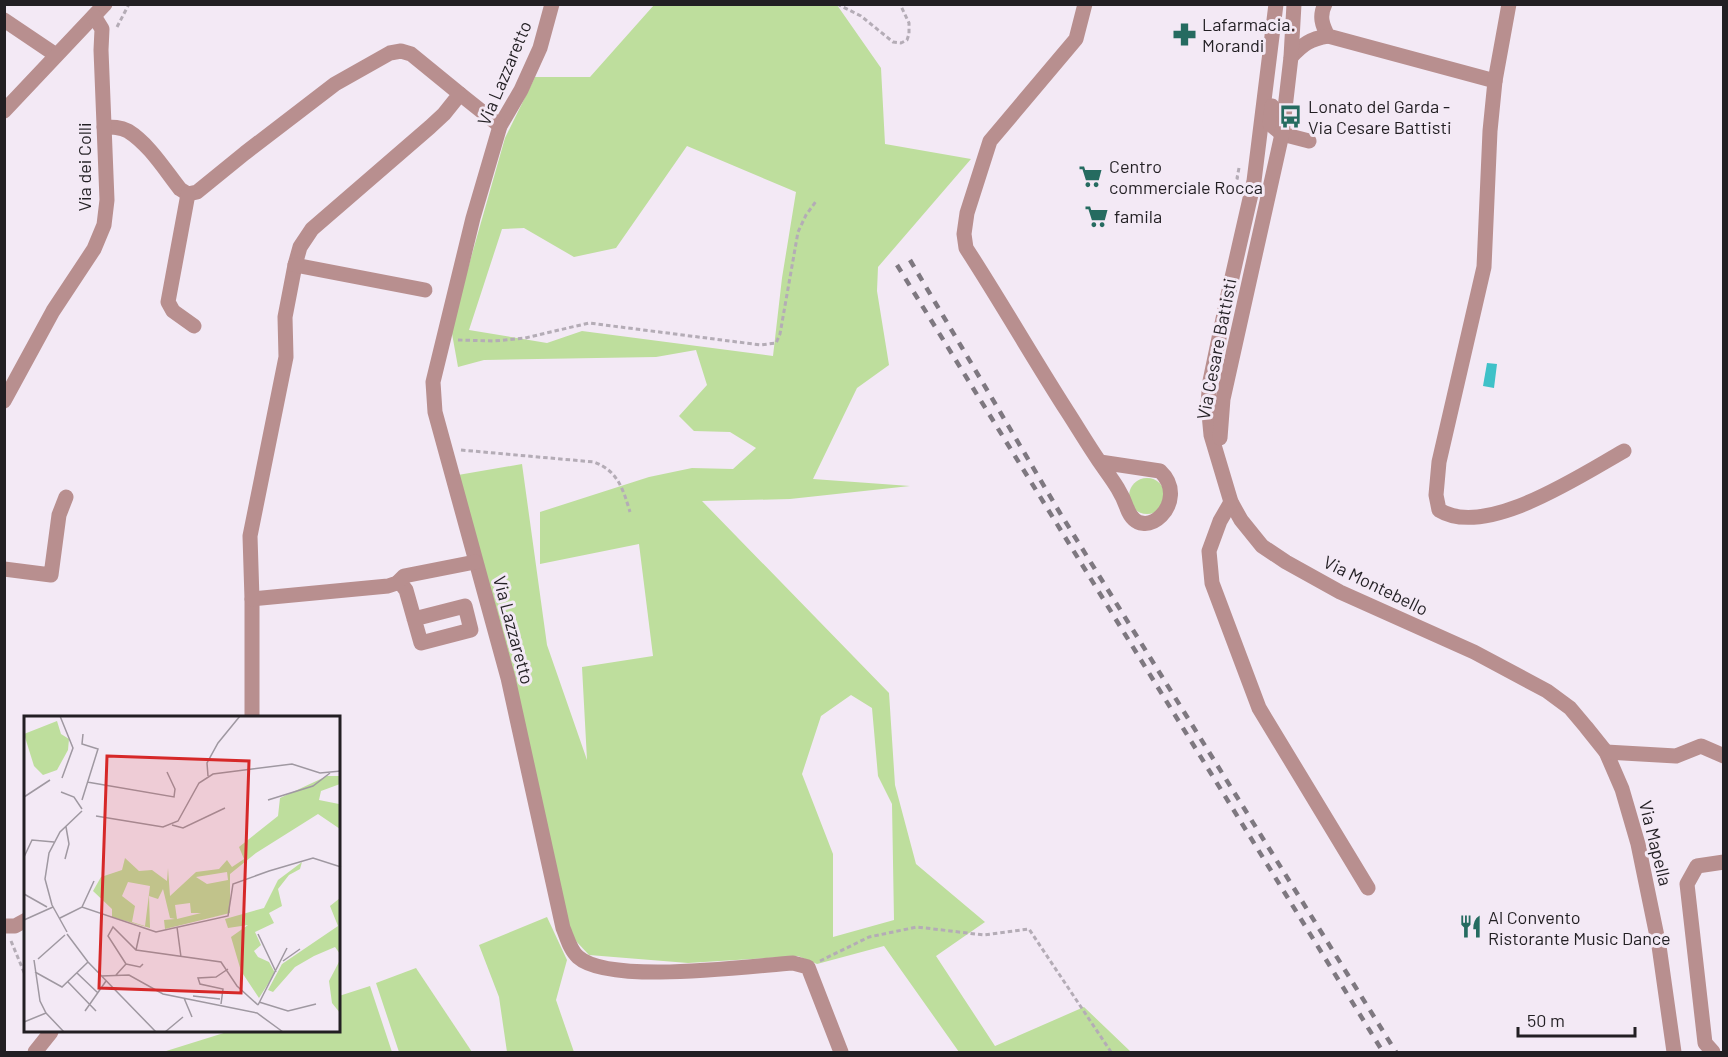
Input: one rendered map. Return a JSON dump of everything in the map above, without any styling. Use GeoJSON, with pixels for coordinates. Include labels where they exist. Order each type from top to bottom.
{"type":"FeatureCollection","features":[{"type":"Feature","properties":{"kind":"street"},"geometry":{"type":"LineString","coordinates":[[4,111],[105,4]]}},
{"type":"Feature","properties":{"kind":"street","name":"Via Lazzaretto"},"geometry":{"type":"LineString","coordinates":[[552,4],[540,48],[521,90],[500,126],[473,219],[433,382],[435,412],[508,678],[558,908],[566,935],[577,956],[588,963],[610,969],[647,972],[793,963],[808,967]]}},
{"type":"Feature","properties":{"kind":"street"},"geometry":{"type":"LineString","coordinates":[[1085,4],[1076,39],[990,141],[968,213],[964,234],[966,248],[1100,462],[1115,482],[1131,517],[1138,522],[1156,522],[1163,516],[1168,508],[1170,484],[1160,471],[1100,462]]}},
{"type":"Feature","properties":{"kind":"street","name":"Via Cesare Battisti"},"geometry":{"type":"LineString","coordinates":[[1222,477],[1211,435],[1208,403],[1210,381],[1254,181],[1276,4]]}},
{"type":"Feature","properties":{"kind":"street","name":"Via Cesare Battisti"},"geometry":{"type":"LineString","coordinates":[[1222,477],[1219,429],[1223,399],[1282,134],[1291,57],[1294,4]]}},
{"type":"Feature","properties":{"kind":"street"},"geometry":{"type":"LineString","coordinates":[[1325,4],[1322,11],[1322,24],[1328,36]]}},
{"type":"Feature","properties":{"kind":"street"},"geometry":{"type":"LineString","coordinates":[[1509,4],[1495,81],[1490,130],[1484,267],[1439,462],[1436,495],[1439,510],[1449,516],[1473,518],[1496,515],[1526,503],[1624,451]]}},
{"type":"Feature","properties":{"kind":"street","name":"Via dei Colli"},"geometry":{"type":"LineString","coordinates":[[4,401],[53,312],[94,249],[104,225],[107,200],[102,29],[94,16]]}},
{"type":"Feature","properties":{"kind":"street"},"geometry":{"type":"LineString","coordinates":[[4,20],[56,55]]}},
{"type":"Feature","properties":{"kind":"street"},"geometry":{"type":"LineString","coordinates":[[1291,57],[1312,38],[1328,36],[1495,81]]}},
{"type":"Feature","properties":{"kind":"street"},"geometry":{"type":"LineString","coordinates":[[104,127],[117,127],[128,131],[144,145],[180,189],[188,194],[198,192],[334,84],[390,53],[401,51],[411,54],[500,126]]}},
{"type":"Feature","properties":{"kind":"street"},"geometry":{"type":"LineString","coordinates":[[1271,57],[1277,68],[1270,124],[1282,134],[1309,141]]}},
{"type":"Feature","properties":{"kind":"street"},"geometry":{"type":"LineString","coordinates":[[252,716],[250,536],[286,357],[285,317],[300,247],[312,229],[430,127],[460,94]]}},
{"type":"Feature","properties":{"kind":"street"},"geometry":{"type":"LineString","coordinates":[[188,194],[168,302],[173,311],[194,326]]}},
{"type":"Feature","properties":{"kind":"street"},"geometry":{"type":"LineString","coordinates":[[295,265],[425,290]]}},
{"type":"Feature","properties":{"kind":"street","name":"Via Montebello"},"geometry":{"type":"LineString","coordinates":[[1222,477],[1240,520],[1262,546],[1340,592],[1473,652],[1547,691],[1570,708],[1606,752]]}},
{"type":"Feature","properties":{"kind":"street"},"geometry":{"type":"LineString","coordinates":[[4,569],[51,575],[58,515],[66,498]]}},
{"type":"Feature","properties":{"kind":"street"},"geometry":{"type":"LineString","coordinates":[[1231,502],[1220,521],[1209,551],[1212,584],[1259,708],[1368,888]]}},
{"type":"Feature","properties":{"kind":"street"},"geometry":{"type":"LineString","coordinates":[[252,599],[388,586],[397,583],[404,576],[475,562]]}},
{"type":"Feature","properties":{"kind":"street"},"geometry":{"type":"LineString","coordinates":[[397,583],[406,590],[414,619]]}},
{"type":"Feature","properties":{"kind":"street"},"geometry":{"type":"LineString","coordinates":[[1606,752],[1676,756],[1701,746],[1724,756]]}},
{"type":"Feature","properties":{"kind":"street","name":"Via Mapella"},"geometry":{"type":"LineString","coordinates":[[1606,752],[1622,789],[1638,844],[1659,946],[1674,1053]]}},
{"type":"Feature","properties":{"kind":"street"},"geometry":{"type":"LineString","coordinates":[[1713,1053],[1705,1043],[1687,884],[1696,866],[1724,862]]}},
{"type":"Feature","properties":{"kind":"street"},"geometry":{"type":"LineString","coordinates":[[5,926],[15,926],[24,921]]}},
{"type":"Feature","properties":{"kind":"street"},"geometry":{"type":"LineString","coordinates":[[808,967],[841,1053]]}},
{"type":"Feature","properties":{"kind":"street"},"geometry":{"type":"LineString","coordinates":[[35,1053],[50,1033]]}},
{"type":"Feature","properties":{"kind":"path"},"geometry":{"type":"LineString","coordinates":[[837,4],[861,16],[892,42],[902,43],[907,40],[909,22],[900,4]]}},
{"type":"Feature","properties":{"kind":"path"},"geometry":{"type":"LineString","coordinates":[[444,339],[494,341],[525,338],[589,323],[761,345],[776,343],[780,334],[798,232],[806,215],[817,200]]}},
{"type":"Feature","properties":{"kind":"path"},"geometry":{"type":"LineString","coordinates":[[444,448],[594,462],[604,466],[621,483],[630,512]]}},
{"type":"Feature","properties":{"kind":"path"},"geometry":{"type":"LineString","coordinates":[[5,926],[6,934],[24,973]]}},
{"type":"Feature","properties":{"kind":"path"},"geometry":{"type":"LineString","coordinates":[[808,967],[869,937],[917,927],[984,935],[1029,929],[1111,1053]]}},
{"type":"Feature","properties":{"kind":"green space"},"geometry":{"type":"Polygon","coordinates":[[[654,5],[837,5],[881,68],[885,144],[971,159],[878,267],[877,291],[889,365],[857,388],[813,479],[910,486],[790,499],[702,501],[889,693],[895,785],[916,864],[985,922],[936,956],[995,1046],[1084,1007],[1131,1052],[959,1052],[884,946],[817,964],[798,956],[688,963],[589,955],[575,940],[558,908],[458,475],[522,464],[547,645],[587,760],[582,667],[653,656],[639,544],[540,564],[540,512],[649,477],[692,468],[733,469],[756,448],[730,432],[694,431],[679,416],[707,385],[696,350],[656,357],[484,360],[458,367],[451,328],[505,138],[535,77],[590,77],[654,5]],[[687,146],[616,248],[574,257],[524,228],[502,229],[469,330],[547,343],[582,331],[773,356],[782,278],[796,192],[687,146]],[[851,695],[821,716],[802,774],[833,854],[833,937],[894,920],[892,804],[878,776],[872,708],[851,695]]]}},
{"type":"Feature","properties":{"kind":"green space"},"geometry":{"type":"Polygon","coordinates":[[[1147,478],[1160,483],[1165,496],[1160,509],[1147,514],[1134,509],[1129,496],[1134,483],[1147,478]]]}},
{"type":"Feature","properties":{"kind":"green space"},"geometry":{"type":"Polygon","coordinates":[[[547,917],[567,960],[556,1000],[574,1052],[507,1052],[499,997],[479,945],[547,917]]]}},
{"type":"Feature","properties":{"kind":"green space"},"geometry":{"type":"Polygon","coordinates":[[[416,968],[472,1052],[399,1052],[376,983],[416,968]]]}},
{"type":"Feature","properties":{"kind":"green space"},"geometry":{"type":"Polygon","coordinates":[[[370,986],[392,1052],[163,1052],[224,1033],[340,1033],[340,996],[370,986]]]}},
{"type":"Feature","properties":{"kind":"water"},"geometry":{"type":"Polygon","coordinates":[[[1487,363],[1497,364],[1494,388],[1483,386],[1487,363]]]}},
{"type":"Feature","properties":{"kind":"railway"},"geometry":{"type":"LineString","coordinates":[[910,260],[1060,513],[1396,1052]]}},
{"type":"Feature","properties":{"kind":"railway"},"geometry":{"type":"LineString","coordinates":[[897,265],[1383,1052]]}},
{"type":"Feature","properties":{"kind":"place","name":"Lafarmacia. Morandi"},"geometry":{"type":"Point","coordinates":[1184,34]}},
{"type":"Feature","properties":{"kind":"place","name":"Lonato del Garda - Via Cesare Battisti"},"geometry":{"type":"Point","coordinates":[1290,116]}},
{"type":"Feature","properties":{"kind":"place","name":"Centro commerciale Rocca"},"geometry":{"type":"Point","coordinates":[1091,176]}},
{"type":"Feature","properties":{"kind":"place","name":"famila"},"geometry":{"type":"Point","coordinates":[1096,216]}},
{"type":"Feature","properties":{"kind":"place","name":"Al Convento Ristorante Music Dance"},"geometry":{"type":"Point","coordinates":[1470,927]}}]}
